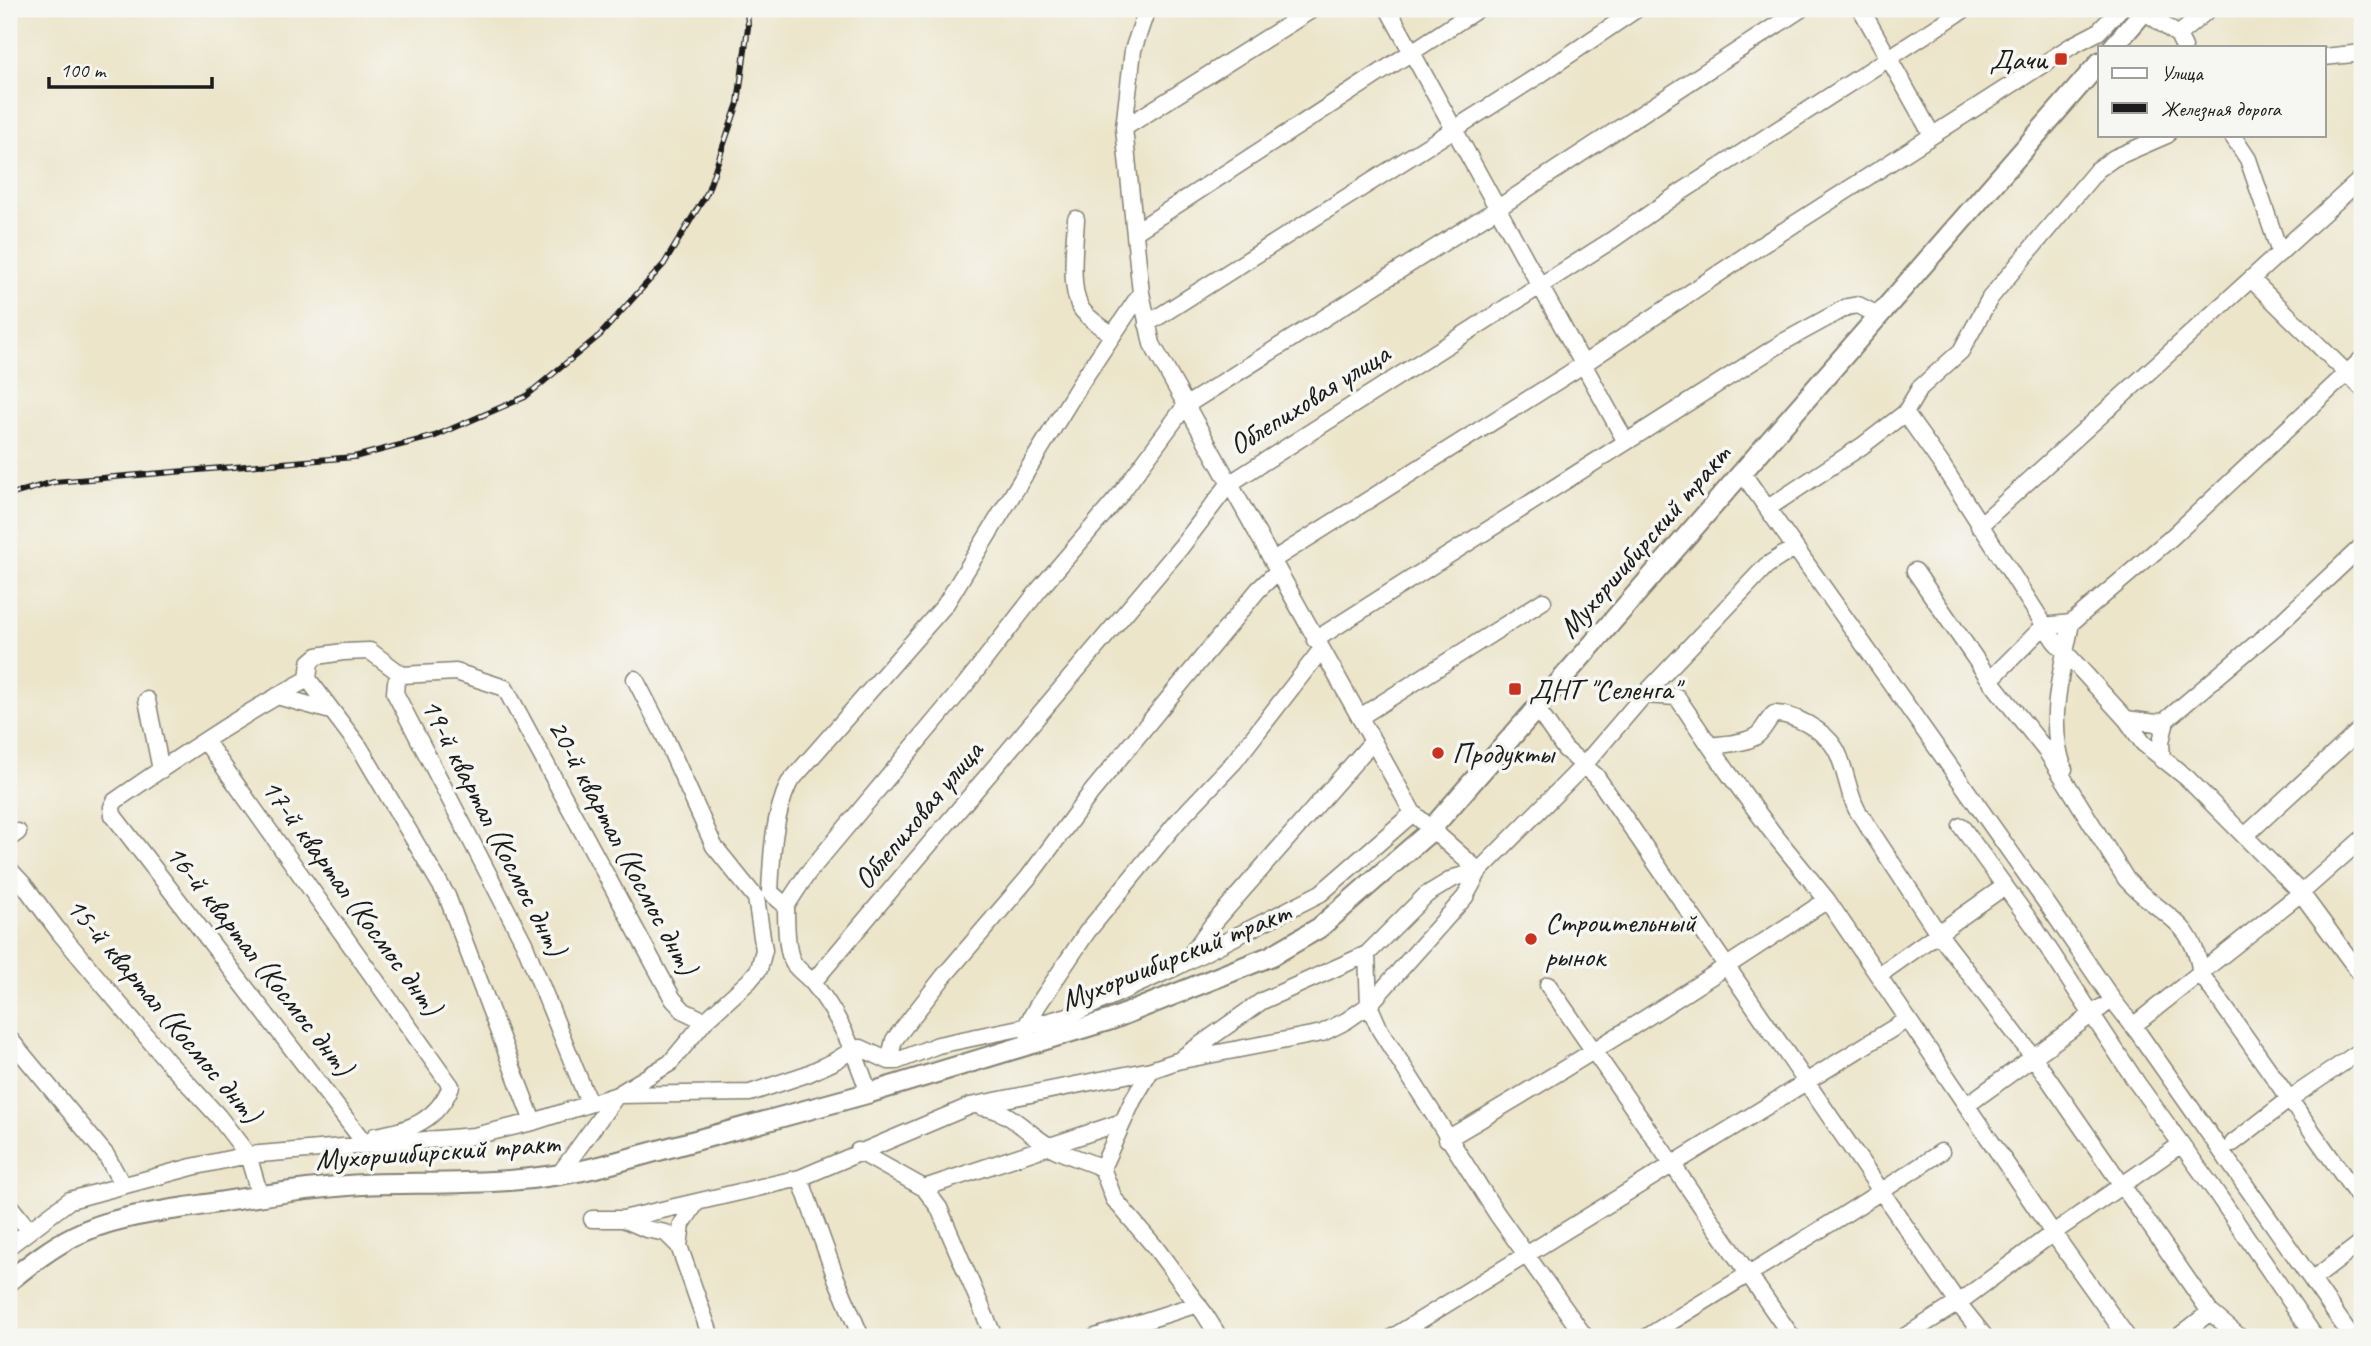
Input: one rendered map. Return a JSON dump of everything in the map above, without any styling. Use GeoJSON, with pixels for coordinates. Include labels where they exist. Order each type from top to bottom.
{"type":"FeatureCollection","features":[{"type":"Feature","properties":{"kind":"main road"},"geometry":{"type":"LineString","coordinates":[[2114,46],[2145,10]]}},
{"type":"Feature","properties":{"kind":"main road","name":"Мухоршибирский тракт"},"geometry":{"type":"LineString","coordinates":[[9,1281],[61,1244],[107,1223],[260,1196],[332,1187],[525,1180],[558,1176],[869,1093],[1027,1035],[1110,1020],[1271,956],[1319,929],[1431,829],[2098,64]]}},
{"type":"Feature","properties":{"kind":"street"},"geometry":{"type":"LineString","coordinates":[[1147,9],[1133,50],[1124,128],[1141,293],[1152,344],[1413,813],[1479,871]]}},
{"type":"Feature","properties":{"kind":"street"},"geometry":{"type":"LineString","coordinates":[[1124,128],[1313,9]]}},
{"type":"Feature","properties":{"kind":"street"},"geometry":{"type":"LineString","coordinates":[[1388,9],[1410,54],[1455,128],[1626,442]]}},
{"type":"Feature","properties":{"kind":"street"},"geometry":{"type":"LineString","coordinates":[[1135,232],[1478,9]]}},
{"type":"Feature","properties":{"kind":"street"},"geometry":{"type":"LineString","coordinates":[[1147,324],[1541,74],[1637,9]]}},
{"type":"Feature","properties":{"kind":"street"},"geometry":{"type":"LineString","coordinates":[[869,1093],[845,1030],[813,982],[792,962],[786,906],[807,874],[1119,496],[1185,406],[1498,208],[1801,9]]}},
{"type":"Feature","properties":{"kind":"street"},"geometry":{"type":"LineString","coordinates":[[1861,9],[1932,135]]}},
{"type":"Feature","properties":{"kind":"street","name":"Облепиховая улица"},"geometry":{"type":"LineString","coordinates":[[813,982],[1164,567],[1228,484],[1612,240],[1675,196],[1965,9]]}},
{"type":"Feature","properties":{"kind":"street"},"geometry":{"type":"LineString","coordinates":[[889,1061],[894,1040],[1027,878],[1090,794],[1275,566],[1932,135],[2073,45],[2098,32],[2120,9]]}},
{"type":"Feature","properties":{"kind":"street"},"geometry":{"type":"LineString","coordinates":[[2145,10],[2181,41],[2210,9]]}},
{"type":"Feature","properties":{"kind":"street"},"geometry":{"type":"LineString","coordinates":[[2326,57],[2362,53]]}},
{"type":"Feature","properties":{"kind":"street"},"geometry":{"type":"LineString","coordinates":[[1768,508],[1862,446],[1905,413],[1920,387],[1961,351],[1990,298],[2097,170],[2114,158],[2165,136]]}},
{"type":"Feature","properties":{"kind":"street"},"geometry":{"type":"LineString","coordinates":[[2233,136],[2248,159],[2280,253]]}},
{"type":"Feature","properties":{"kind":"street"},"geometry":{"type":"LineString","coordinates":[[1979,526],[2362,178]]}},
{"type":"Feature","properties":{"kind":"street"},"geometry":{"type":"LineString","coordinates":[[1076,219],[1076,295],[1080,309],[1113,335]]}},
{"type":"Feature","properties":{"kind":"street"},"geometry":{"type":"LineString","coordinates":[[2251,279],[2362,388]]}},
{"type":"Feature","properties":{"kind":"street"},"geometry":{"type":"LineString","coordinates":[[558,1176],[617,1095],[670,1063],[705,1021],[759,969],[764,950],[763,895],[779,806],[789,783],[945,605],[1082,381],[1141,293]]}},
{"type":"Feature","properties":{"kind":"street"},"geometry":{"type":"LineString","coordinates":[[1027,1035],[1038,1004],[1087,932],[1178,821],[1234,762],[1318,645],[1785,341],[1847,307],[1858,305],[1880,316]]}},
{"type":"Feature","properties":{"kind":"street"},"geometry":{"type":"LineString","coordinates":[[1990,680],[2044,626],[2071,623],[2171,538],[2362,359]]}},
{"type":"Feature","properties":{"kind":"street"},"geometry":{"type":"LineString","coordinates":[[1905,413],[1942,465],[2044,626],[2065,652],[2126,719],[2143,743],[2187,778],[2301,893],[2362,976]]}},
{"type":"Feature","properties":{"kind":"street"},"geometry":{"type":"LineString","coordinates":[[1743,474],[2352,1337]]}},
{"type":"Feature","properties":{"kind":"street"},"geometry":{"type":"LineString","coordinates":[[2126,719],[2156,723],[2166,720],[2277,626],[2362,547]]}},
{"type":"Feature","properties":{"kind":"street"},"geometry":{"type":"LineString","coordinates":[[592,1219],[623,1219],[800,1178],[970,1106],[1322,1033],[1346,1021],[1370,1005],[1465,897],[1479,871],[1584,765],[1644,695],[1766,566],[1794,548]]}},
{"type":"Feature","properties":{"kind":"street"},"geometry":{"type":"LineString","coordinates":[[1915,570],[1990,680],[2047,752],[2126,879],[2141,895],[2181,926],[2194,943],[2201,974],[2362,1202]]}},
{"type":"Feature","properties":{"kind":"street"},"geometry":{"type":"LineString","coordinates":[[1360,717],[1543,601]]}},
{"type":"Feature","properties":{"kind":"street"},"geometry":{"type":"LineString","coordinates":[[2071,623],[2056,704],[2056,730],[2060,759],[2074,796]]}},
{"type":"Feature","properties":{"kind":"street"},"geometry":{"type":"LineString","coordinates":[[402,675],[370,651],[343,652],[317,656],[310,662],[308,679],[360,748],[447,896],[533,1122]]}},
{"type":"Feature","properties":{"kind":"street","name":"19-й квартал (Космос днт)"},"geometry":{"type":"LineString","coordinates":[[505,688],[457,672],[402,675],[396,682],[395,693],[524,943],[589,1103]]}},
{"type":"Feature","properties":{"kind":"street"},"geometry":{"type":"LineString","coordinates":[[147,700],[160,770],[308,679]]}},
{"type":"Feature","properties":{"kind":"street"},"geometry":{"type":"LineString","coordinates":[[635,679],[715,846],[763,895],[786,906]]}},
{"type":"Feature","properties":{"kind":"street","name":"20-й квартал (Космос днт)"},"geometry":{"type":"LineString","coordinates":[[505,688],[673,999],[684,1011],[705,1021]]}},
{"type":"Feature","properties":{"kind":"street"},"geometry":{"type":"LineString","coordinates":[[1644,695],[1677,697],[1772,832],[1827,900],[2053,1233],[2127,1337]]}},
{"type":"Feature","properties":{"kind":"street"},"geometry":{"type":"LineString","coordinates":[[277,696],[331,711]]}},
{"type":"Feature","properties":{"kind":"street"},"geometry":{"type":"LineString","coordinates":[[1537,709],[1565,749],[1596,776],[1958,1303],[1985,1337]]}},
{"type":"Feature","properties":{"kind":"street"},"geometry":{"type":"LineString","coordinates":[[1710,746],[1747,740],[1758,735],[1766,721],[1774,714],[1784,713],[1816,730],[1835,747],[1849,794],[1857,810],[1938,933],[2034,1058],[2210,1312],[2240,1337]]}},
{"type":"Feature","properties":{"kind":"street"},"geometry":{"type":"LineString","coordinates":[[2162,760],[2161,742],[2166,720]]}},
{"type":"Feature","properties":{"kind":"street"},"geometry":{"type":"LineString","coordinates":[[2245,836],[2362,728]]}},
{"type":"Feature","properties":{"kind":"street"},"geometry":{"type":"LineString","coordinates":[[1187,959],[1212,925],[1373,741]]}},
{"type":"Feature","properties":{"kind":"street","name":"17-й квартал (Космос днт)"},"geometry":{"type":"LineString","coordinates":[[206,742],[451,1086],[444,1100],[429,1118],[364,1142]]}},
{"type":"Feature","properties":{"kind":"street","name":"16-й квартал (Космос днт)"},"geometry":{"type":"LineString","coordinates":[[160,770],[115,801],[112,807],[113,815],[364,1142]]}},
{"type":"Feature","properties":{"kind":"street"},"geometry":{"type":"LineString","coordinates":[[9,1246],[70,1200],[122,1184],[248,1155],[364,1142],[474,1136],[533,1122],[617,1095],[750,1093],[807,1074],[854,1049],[861,1048],[889,1061],[904,1060],[938,1045],[1027,1035],[1144,982],[1321,892],[1413,813]]}},
{"type":"Feature","properties":{"kind":"street"},"geometry":{"type":"LineString","coordinates":[[1961,826],[2315,1337]]}},
{"type":"Feature","properties":{"kind":"street"},"geometry":{"type":"LineString","coordinates":[[2133,1026],[2301,893],[2362,839]]}},
{"type":"Feature","properties":{"kind":"street","name":"15-й квартал (Космос днт)"},"geometry":{"type":"LineString","coordinates":[[9,869],[248,1155],[260,1196]]}},
{"type":"Feature","properties":{"kind":"street"},"geometry":{"type":"LineString","coordinates":[[1177,1061],[1262,1002],[1367,954],[1426,895],[1454,878],[1479,871]]}},
{"type":"Feature","properties":{"kind":"street"},"geometry":{"type":"LineString","coordinates":[[1879,975],[2004,886]]}},
{"type":"Feature","properties":{"kind":"street"},"geometry":{"type":"LineString","coordinates":[[1447,1139],[1726,968],[1827,900]]}},
{"type":"Feature","properties":{"kind":"street"},"geometry":{"type":"LineString","coordinates":[[1367,954],[1370,1005],[1380,1030],[1447,1139],[1525,1255],[1585,1337]]}},
{"type":"Feature","properties":{"kind":"street"},"geometry":{"type":"LineString","coordinates":[[1548,985],[1792,1337]]}},
{"type":"Feature","properties":{"kind":"street"},"geometry":{"type":"LineString","coordinates":[[1967,1105],[2112,999]]}},
{"type":"Feature","properties":{"kind":"street"},"geometry":{"type":"LineString","coordinates":[[1397,1336],[1908,1018]]}},
{"type":"Feature","properties":{"kind":"street"},"geometry":{"type":"LineString","coordinates":[[9,1038],[106,1155],[122,1184]]}},
{"type":"Feature","properties":{"kind":"street"},"geometry":{"type":"LineString","coordinates":[[2233,1143],[2291,1098],[2362,1050]]}},
{"type":"Feature","properties":{"kind":"street"},"geometry":{"type":"LineString","coordinates":[[1151,1070],[1133,1100],[1102,1168],[1114,1199],[1155,1247],[1219,1337]]}},
{"type":"Feature","properties":{"kind":"street"},"geometry":{"type":"LineString","coordinates":[[970,1106],[993,1108],[1010,1116],[1051,1147],[1102,1168]]}},
{"type":"Feature","properties":{"kind":"street"},"geometry":{"type":"LineString","coordinates":[[924,1188],[1122,1122]]}},
{"type":"Feature","properties":{"kind":"street"},"geometry":{"type":"LineString","coordinates":[[1904,1337],[1958,1303],[2180,1145]]}},
{"type":"Feature","properties":{"kind":"street"},"geometry":{"type":"LineString","coordinates":[[858,1152],[924,1188],[939,1208],[994,1337]]}},
{"type":"Feature","properties":{"kind":"street"},"geometry":{"type":"LineString","coordinates":[[1647,1337],[1882,1192],[1941,1152]]}},
{"type":"Feature","properties":{"kind":"street"},"geometry":{"type":"LineString","coordinates":[[800,1178],[836,1278],[861,1337]]}},
{"type":"Feature","properties":{"kind":"street"},"geometry":{"type":"LineString","coordinates":[[679,1246],[682,1224],[696,1203]]}},
{"type":"Feature","properties":{"kind":"street"},"geometry":{"type":"LineString","coordinates":[[9,1205],[29,1230]]}},
{"type":"Feature","properties":{"kind":"street"},"geometry":{"type":"LineString","coordinates":[[623,1219],[646,1229],[666,1233],[679,1246],[711,1337]]}},
{"type":"Feature","properties":{"kind":"street"},"geometry":{"type":"LineString","coordinates":[[2312,1280],[2362,1242]]}},
{"type":"Feature","properties":{"kind":"street"},"geometry":{"type":"LineString","coordinates":[[1095,1337],[1198,1304]]}},
{"type":"Feature","properties":{"kind":"street"},"geometry":{"type":"LineString","coordinates":[[2178,1337],[2210,1312]]}},
{"type":"Feature","properties":{"kind":"railway"},"geometry":{"type":"LineString","coordinates":[[9,495],[54,482],[354,457],[435,436],[525,397],[600,335],[664,264],[707,193],[738,103],[748,27],[747,9]]}},
{"type":"Feature","properties":{"kind":"place","name":"Дачи"},"geometry":{"type":"Point","coordinates":[2061,59]}},
{"type":"Feature","properties":{"kind":"place","name":"ДНТ \"Селенга\""},"geometry":{"type":"Point","coordinates":[1515,689]}},
{"type":"Feature","properties":{"kind":"place","name":"Продукты"},"geometry":{"type":"Point","coordinates":[1438,753]}},
{"type":"Feature","properties":{"kind":"place","name":"Строительный рынок"},"geometry":{"type":"Point","coordinates":[1531,939]}}]}
